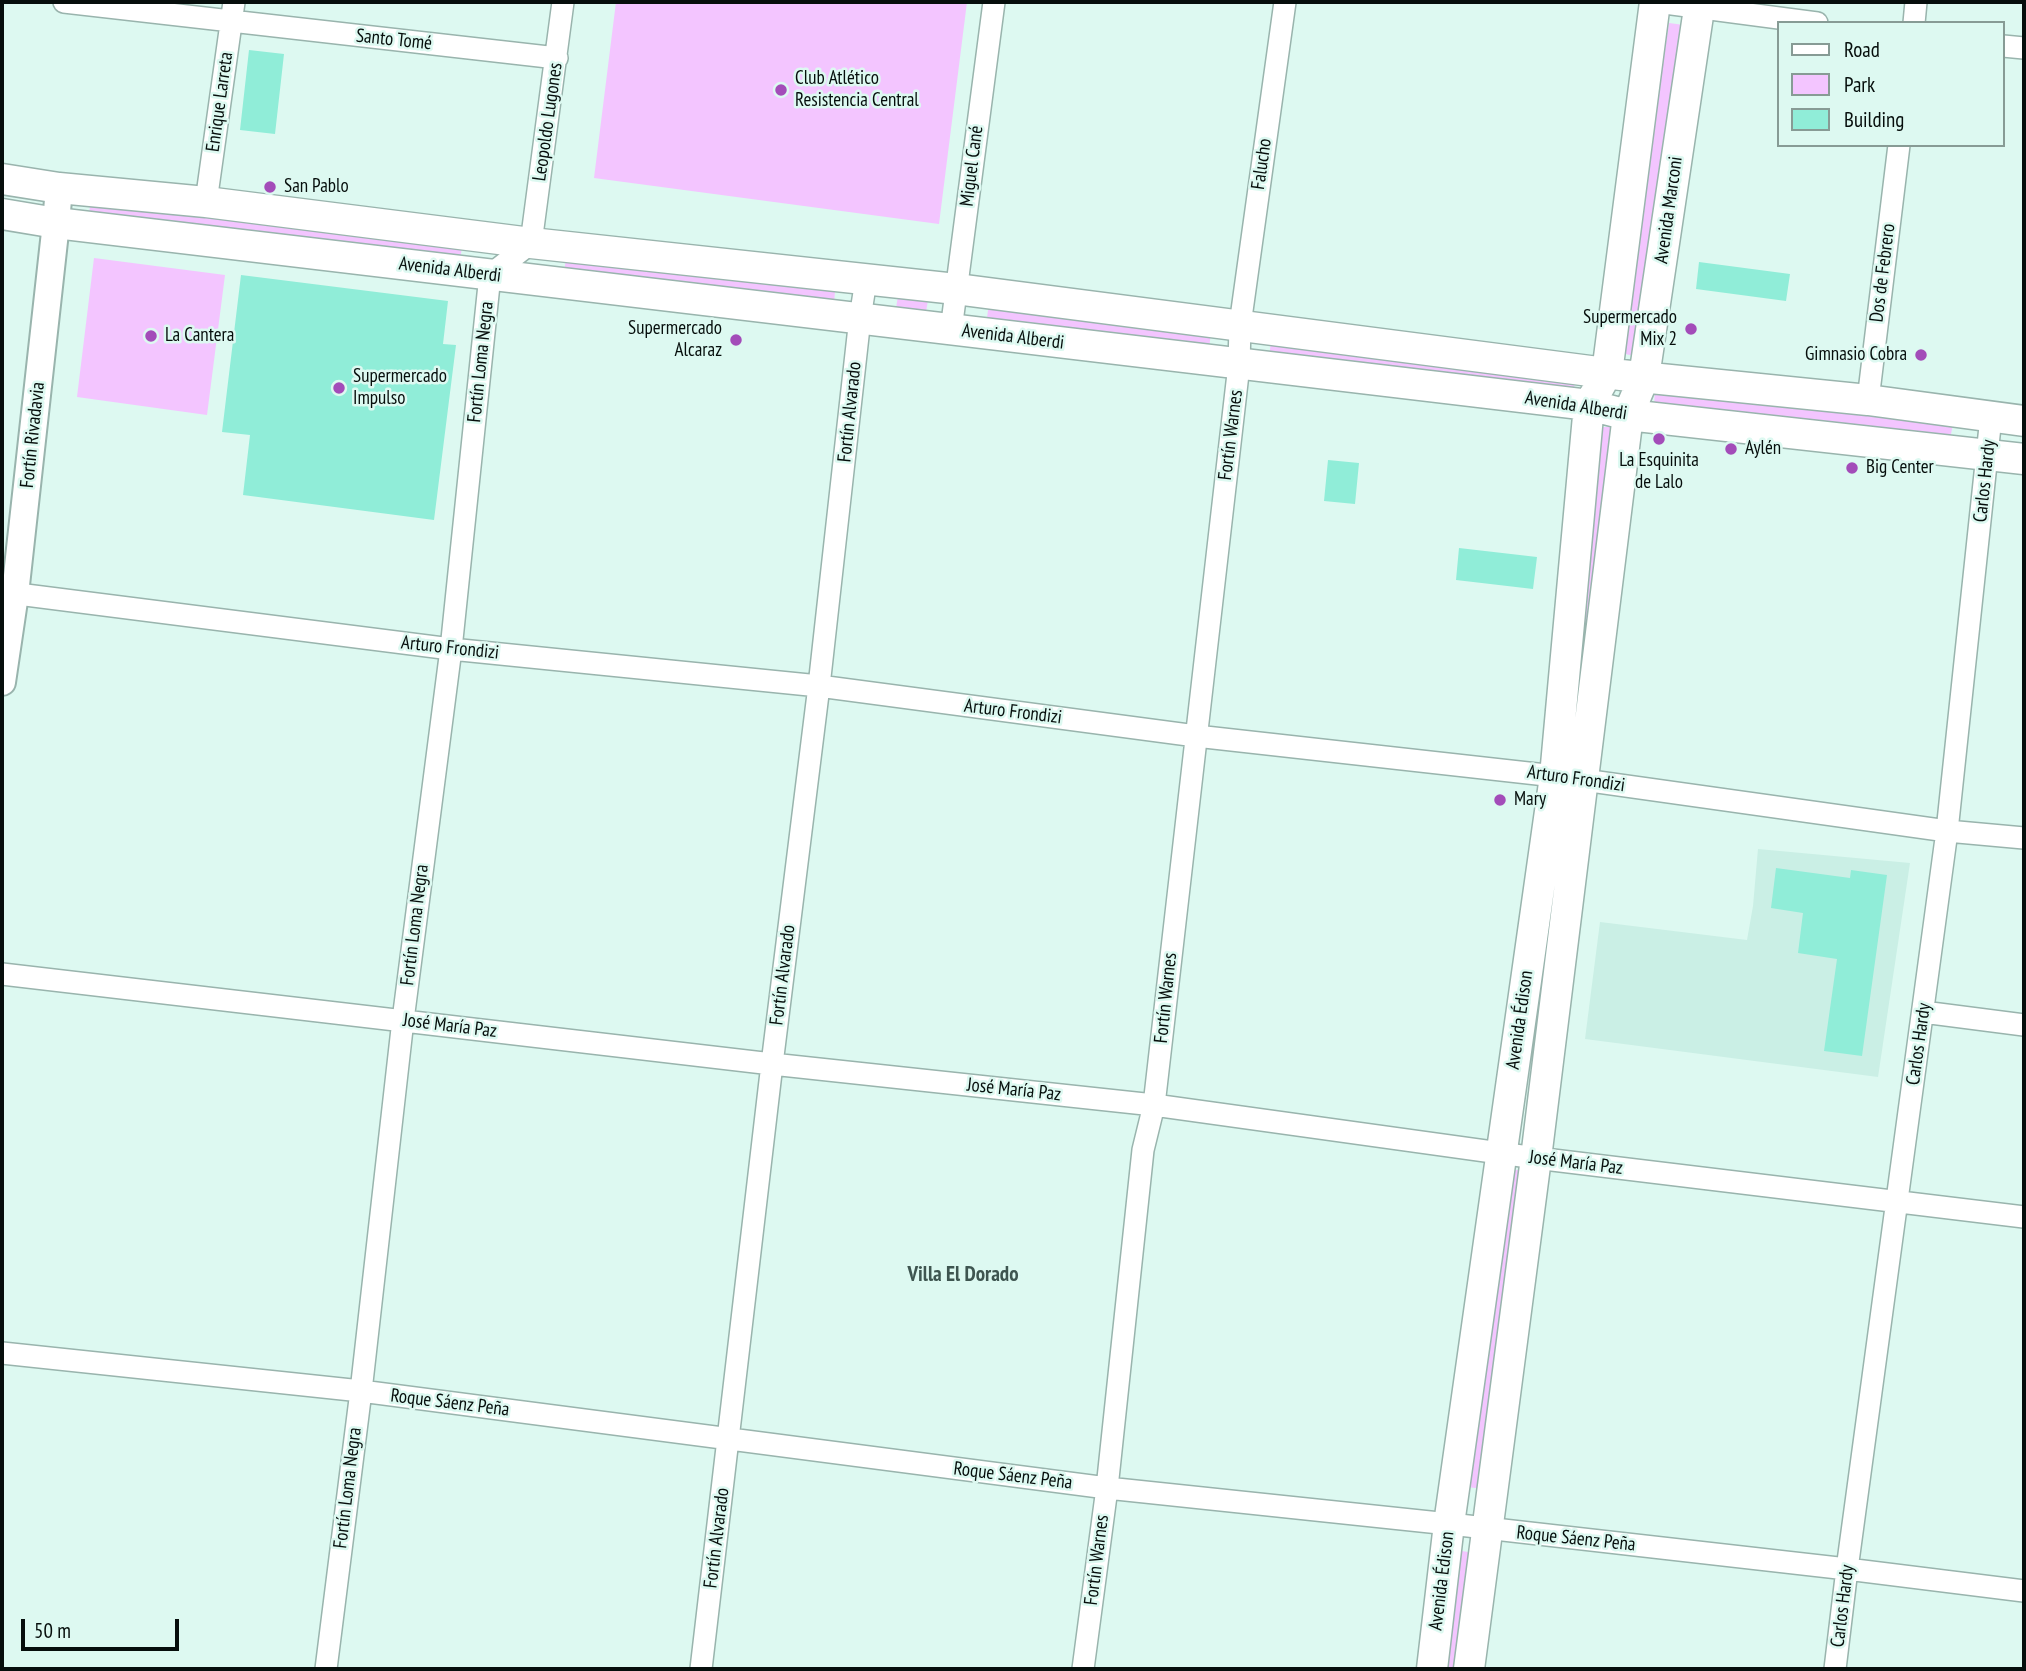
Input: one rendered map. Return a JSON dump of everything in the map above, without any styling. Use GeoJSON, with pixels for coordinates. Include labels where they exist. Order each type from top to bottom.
{"type":"FeatureCollection","features":[{"type":"Feature","properties":{"kind":"main road","name":"Avenida Marconi"},"geometry":{"type":"LineString","coordinates":[[1607,373],[1656,2]]}},
{"type":"Feature","properties":{"kind":"main road","name":"Avenida Marconi"},"geometry":{"type":"LineString","coordinates":[[1628,415],[1644,377],[1700,4]]}},
{"type":"Feature","properties":{"kind":"main road","name":"Avenida Alberdi"},"geometry":{"type":"LineString","coordinates":[[2,180],[206,202],[531,243],[956,289],[1607,373],[1868,400],[2024,421]]}},
{"type":"Feature","properties":{"kind":"main road","name":"Avenida Alberdi"},"geometry":{"type":"LineString","coordinates":[[2,214],[57,223],[1589,405],[1628,415],[2024,459]]}},
{"type":"Feature","properties":{"kind":"main road","name":"Avenida Édison"},"geometry":{"type":"LineString","coordinates":[[1469,1669],[1536,1158],[1569,778],[1589,405],[1607,373]]}},
{"type":"Feature","properties":{"kind":"main road","name":"Avenida Édison"},"geometry":{"type":"LineString","coordinates":[[1432,1669],[1449,1524],[1501,1153],[1569,778],[1628,415]]}},
{"type":"Feature","properties":{"kind":"street","name":"Santo Tomé"},"geometry":{"type":"LineString","coordinates":[[64,2],[233,12],[557,58]]}},
{"type":"Feature","properties":{"kind":"street","name":"Leopoldo Lugones"},"geometry":{"type":"LineString","coordinates":[[531,243],[563,2]]}},
{"type":"Feature","properties":{"kind":"street","name":"Miguel Cané"},"geometry":{"type":"LineString","coordinates":[[951,330],[994,2]]}},
{"type":"Feature","properties":{"kind":"street","name":"Falucho"},"geometry":{"type":"LineString","coordinates":[[1240,325],[1285,2]]}},
{"type":"Feature","properties":{"kind":"street"},"geometry":{"type":"LineString","coordinates":[[1656,2],[1700,4],[1805,21]]}},
{"type":"Feature","properties":{"kind":"street"},"geometry":{"type":"LineString","coordinates":[[1914,21],[1916,2]]}},
{"type":"Feature","properties":{"kind":"street","name":"Enrique Larreta"},"geometry":{"type":"LineString","coordinates":[[206,202],[233,12]]}},
{"type":"Feature","properties":{"kind":"street"},"geometry":{"type":"LineString","coordinates":[[2005,46],[2024,48]]}},
{"type":"Feature","properties":{"kind":"street","name":"Dos de Febrero"},"geometry":{"type":"LineString","coordinates":[[1868,400],[1899,147]]}},
{"type":"Feature","properties":{"kind":"street","name":"Fortín Rivadavia"},"geometry":{"type":"LineString","coordinates":[[2,682],[8,593],[57,223],[59,188]]}},
{"type":"Feature","properties":{"kind":"street","name":"Fortín Loma Negra"},"geometry":{"type":"LineString","coordinates":[[326,1669],[403,1020],[451,649],[490,275],[531,243]]}},
{"type":"Feature","properties":{"kind":"street","name":"Fortín Alvarado"},"geometry":{"type":"LineString","coordinates":[[701,1669],[866,280]]}},
{"type":"Feature","properties":{"kind":"street","name":"Fortín Warnes"},"geometry":{"type":"LineString","coordinates":[[1083,1669],[1107,1488],[1143,1150],[1154,1105],[1239,365],[1240,325]]}},
{"type":"Feature","properties":{"kind":"street","name":"Carlos Hardy"},"geometry":{"type":"LineString","coordinates":[[1836,1669],[1847,1569],[1947,831],[1991,417]]}},
{"type":"Feature","properties":{"kind":"street","name":"Arturo Frondizi"},"geometry":{"type":"LineString","coordinates":[[8,593],[451,649],[819,686],[1196,736],[1569,778],[1947,831],[2024,838]]}},
{"type":"Feature","properties":{"kind":"street","name":"José María Paz"},"geometry":{"type":"LineString","coordinates":[[2,974],[772,1064],[1154,1105],[1536,1158],[2024,1217]]}},
{"type":"Feature","properties":{"kind":"street"},"geometry":{"type":"LineString","coordinates":[[1923,1012],[2024,1025]]}},
{"type":"Feature","properties":{"kind":"street","name":"Roque Sáenz Peña"},"geometry":{"type":"LineString","coordinates":[[2,1353],[361,1391],[1107,1488],[1487,1528],[2024,1591]]}},
{"type":"Feature","properties":{"kind":"shaded area"},"geometry":{"type":"Polygon","coordinates":[[[1758,849],[1910,863],[1878,1077],[1585,1039],[1600,922],[1747,940],[1758,849]]]}},
{"type":"Feature","properties":{"kind":"green space","name":"Club Atlético Resistencia Central"},"geometry":{"type":"Polygon","coordinates":[[[616,2],[967,2],[939,224],[594,178],[616,2]]]}},
{"type":"Feature","properties":{"kind":"green space"},"geometry":{"type":"Polygon","coordinates":[[[1669,23],[1684,25],[1635,356],[1620,353],[1669,23]]]}},
{"type":"Feature","properties":{"kind":"green space"},"geometry":{"type":"Polygon","coordinates":[[[91,200],[462,247],[460,260],[89,213],[91,200]]]}},
{"type":"Feature","properties":{"kind":"green space","name":"La Cantera"},"geometry":{"type":"Polygon","coordinates":[[[94,258],[225,275],[207,415],[77,397],[94,258]]]}},
{"type":"Feature","properties":{"kind":"green space"},"geometry":{"type":"Polygon","coordinates":[[[566,258],[835,291],[834,304],[564,273],[566,258]]]}},
{"type":"Feature","properties":{"kind":"green space"},"geometry":{"type":"Polygon","coordinates":[[[898,296],[928,300],[926,312],[896,308],[898,296]]]}},
{"type":"Feature","properties":{"kind":"green space"},"geometry":{"type":"Polygon","coordinates":[[[989,303],[1211,333],[1209,348],[987,318],[989,303]]]}},
{"type":"Feature","properties":{"kind":"green space"},"geometry":{"type":"Polygon","coordinates":[[[1271,342],[1575,378],[1574,391],[1269,357],[1271,342]]]}},
{"type":"Feature","properties":{"kind":"green space"},"geometry":{"type":"Polygon","coordinates":[[[1655,390],[1953,424],[1950,439],[1654,406],[1655,390]]]}},
{"type":"Feature","properties":{"kind":"green space"},"geometry":{"type":"Polygon","coordinates":[[[1602,427],[1611,427],[1580,744],[1571,743],[1602,427]]]}},
{"type":"Feature","properties":{"kind":"green space"},"geometry":{"type":"Polygon","coordinates":[[[1506,1168],[1523,1171],[1484,1489],[1467,1487],[1506,1168]]]}},
{"type":"Feature","properties":{"kind":"green space"},"geometry":{"type":"Polygon","coordinates":[[[1456,1550],[1474,1553],[1459,1669],[1442,1669],[1456,1550]]]}},
{"type":"Feature","properties":{"kind":"building"},"geometry":{"type":"Polygon","coordinates":[[[249,50],[284,54],[275,134],[240,130],[249,50]]]}},
{"type":"Feature","properties":{"kind":"building"},"geometry":{"type":"Polygon","coordinates":[[[1699,262],[1790,274],[1786,301],[1696,289],[1699,262]]]}},
{"type":"Feature","properties":{"kind":"building","name":"Supermercado Impulso"},"geometry":{"type":"Polygon","coordinates":[[[241,275],[448,301],[443,344],[456,345],[434,520],[243,495],[250,435],[222,432],[241,275]]]}},
{"type":"Feature","properties":{"kind":"building"},"geometry":{"type":"Polygon","coordinates":[[[1328,460],[1359,463],[1355,504],[1324,501],[1328,460]]]}},
{"type":"Feature","properties":{"kind":"building"},"geometry":{"type":"Polygon","coordinates":[[[1459,548],[1537,557],[1533,589],[1456,580],[1459,548]]]}},
{"type":"Feature","properties":{"kind":"building"},"geometry":{"type":"Polygon","coordinates":[[[1776,868],[1850,878],[1851,870],[1887,875],[1862,1056],[1824,1051],[1837,959],[1798,953],[1803,913],[1771,908],[1776,868]]]}},
{"type":"Feature","properties":{"kind":"place","name":"Club Atlético Resistencia Central"},"geometry":{"type":"Point","coordinates":[781,90]}},
{"type":"Feature","properties":{"kind":"place","name":"San Pablo"},"geometry":{"type":"Point","coordinates":[270,187]}},
{"type":"Feature","properties":{"kind":"place","name":"Supermercado Mix 2"},"geometry":{"type":"Point","coordinates":[1691,329]}},
{"type":"Feature","properties":{"kind":"place","name":"La Cantera"},"geometry":{"type":"Point","coordinates":[151,336]}},
{"type":"Feature","properties":{"kind":"place","name":"Supermercado Alcaraz"},"geometry":{"type":"Point","coordinates":[736,340]}},
{"type":"Feature","properties":{"kind":"place","name":"Gimnasio Cobra"},"geometry":{"type":"Point","coordinates":[1921,355]}},
{"type":"Feature","properties":{"kind":"place","name":"Supermercado Impulso"},"geometry":{"type":"Point","coordinates":[339,388]}},
{"type":"Feature","properties":{"kind":"place","name":"La Esquinita de Lalo"},"geometry":{"type":"Point","coordinates":[1659,439]}},
{"type":"Feature","properties":{"kind":"place","name":"Aylén"},"geometry":{"type":"Point","coordinates":[1731,449]}},
{"type":"Feature","properties":{"kind":"place","name":"Big Center"},"geometry":{"type":"Point","coordinates":[1852,468]}},
{"type":"Feature","properties":{"kind":"place","name":"Mary"},"geometry":{"type":"Point","coordinates":[1500,800]}},
{"type":"Feature","properties":{"kind":"district","name":"Villa El Dorado"},"geometry":{"type":"Point","coordinates":[963,1275]}}]}
